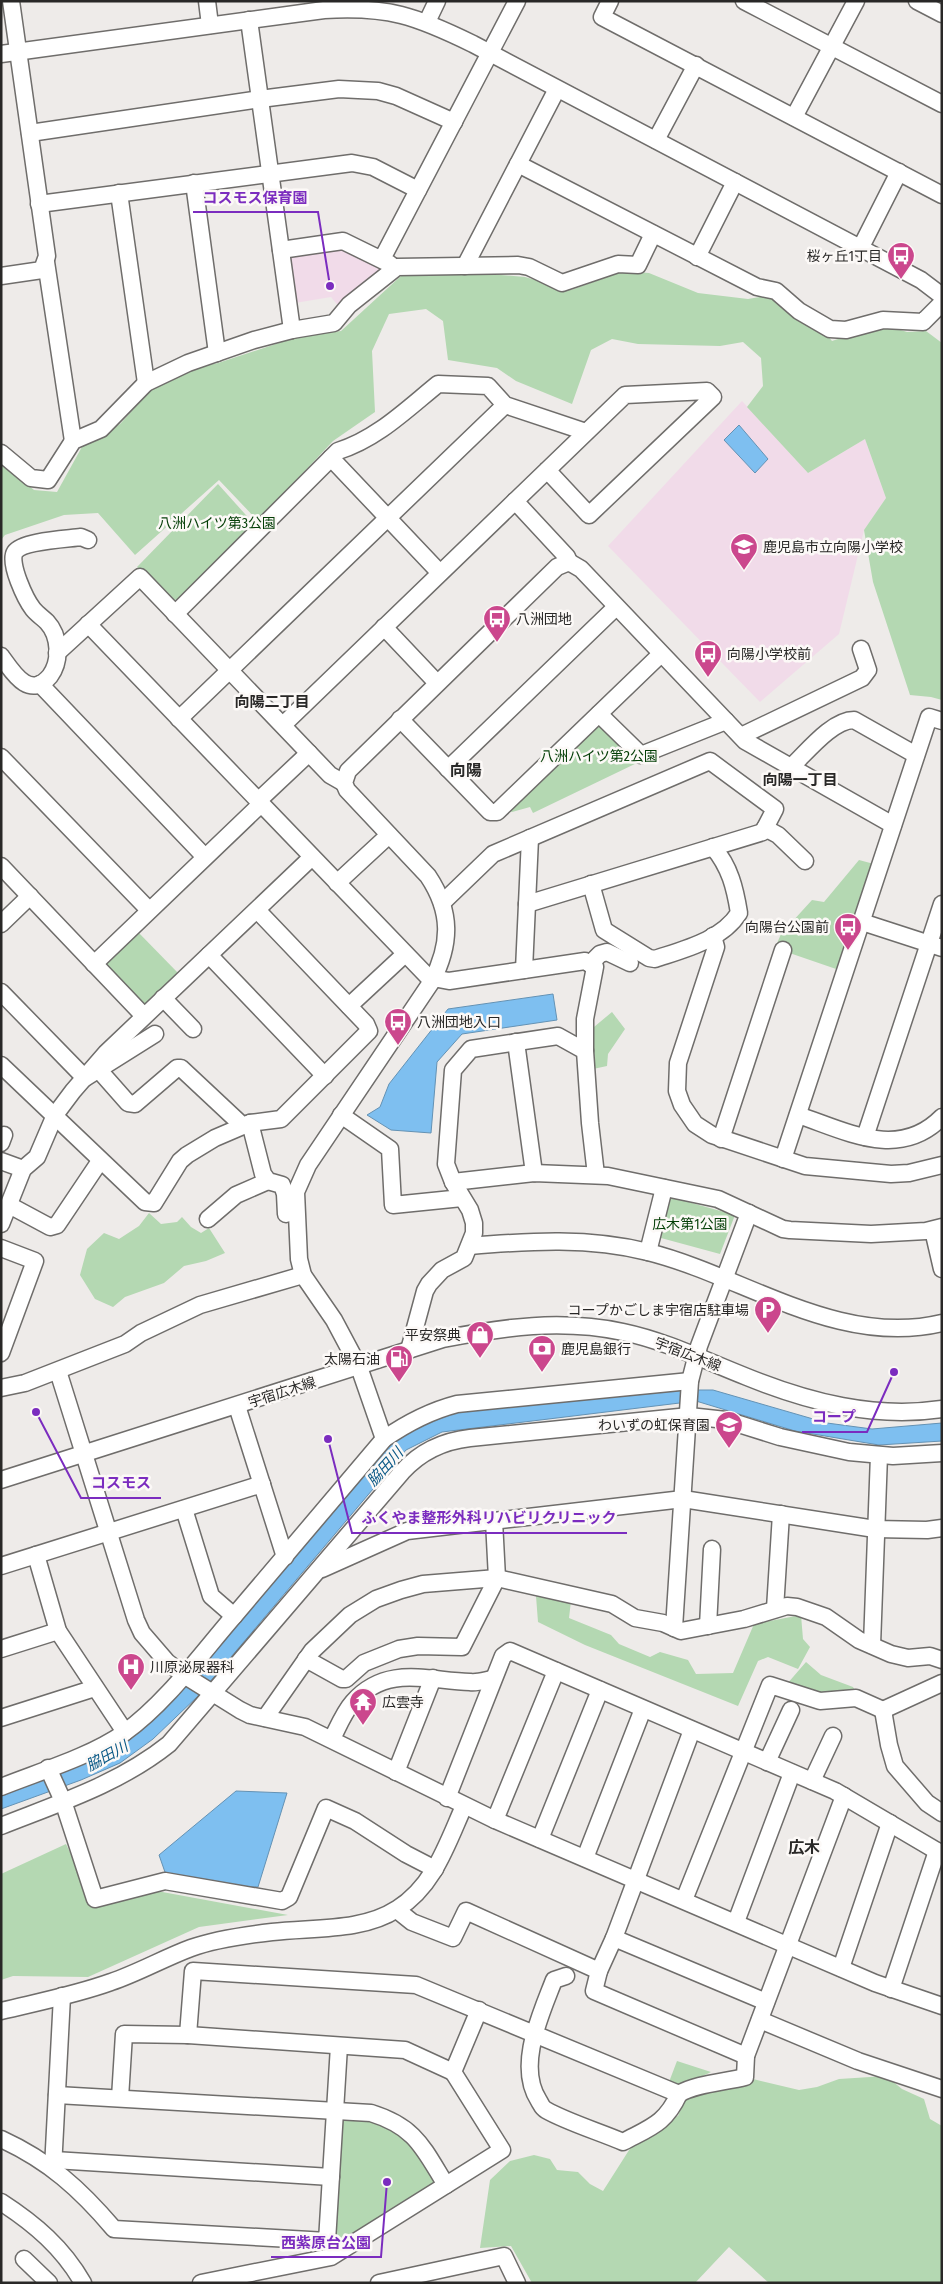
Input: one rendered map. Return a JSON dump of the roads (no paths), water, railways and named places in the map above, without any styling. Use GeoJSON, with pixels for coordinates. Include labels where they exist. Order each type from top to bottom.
{"type":"FeatureCollection","features":[{"type":"Feature","properties":{"kind":"street"},"geometry":{"type":"LineString","coordinates":[[11,1],[73,441]]}},
{"type":"Feature","properties":{"kind":"street"},"geometry":{"type":"LineString","coordinates":[[207,1],[210,25]]}},
{"type":"Feature","properties":{"kind":"street"},"geometry":{"type":"LineString","coordinates":[[427,22],[437,1]]}},
{"type":"Feature","properties":{"kind":"street"},"geometry":{"type":"LineString","coordinates":[[382,259],[517,1]]}},
{"type":"Feature","properties":{"kind":"street"},"geometry":{"type":"LineString","coordinates":[[610,1],[602,17],[942,195]]}},
{"type":"Feature","properties":{"kind":"street"},"geometry":{"type":"LineString","coordinates":[[744,1],[942,104]]}},
{"type":"Feature","properties":{"kind":"street"},"geometry":{"type":"LineString","coordinates":[[794,117],[856,1]]}},
{"type":"Feature","properties":{"kind":"street"},"geometry":{"type":"LineString","coordinates":[[917,1],[942,14]]}},
{"type":"Feature","properties":{"kind":"street"},"geometry":{"type":"LineString","coordinates":[[1,54],[210,25],[344,9],[372,9],[401,14],[427,22],[490,53],[861,247],[921,280],[942,296]]}},
{"type":"Feature","properties":{"kind":"street"},"geometry":{"type":"LineString","coordinates":[[249,20],[292,330]]}},
{"type":"Feature","properties":{"kind":"street"},"geometry":{"type":"LineString","coordinates":[[656,140],[696,66]]}},
{"type":"Feature","properties":{"kind":"street"},"geometry":{"type":"LineString","coordinates":[[30,133],[339,89],[378,91],[396,96],[454,122]]}},
{"type":"Feature","properties":{"kind":"street"},"geometry":{"type":"LineString","coordinates":[[465,266],[557,89]]}},
{"type":"Feature","properties":{"kind":"street"},"geometry":{"type":"LineString","coordinates":[[40,204],[336,164],[358,163],[373,167],[418,190]]}},
{"type":"Feature","properties":{"kind":"street"},"geometry":{"type":"LineString","coordinates":[[518,164],[757,287],[776,291],[799,311],[830,329],[846,330],[883,320],[923,322],[942,303]]}},
{"type":"Feature","properties":{"kind":"street"},"geometry":{"type":"LineString","coordinates":[[861,247],[898,172]]}},
{"type":"Feature","properties":{"kind":"street"},"geometry":{"type":"LineString","coordinates":[[697,257],[735,182]]}},
{"type":"Feature","properties":{"kind":"street"},"geometry":{"type":"LineString","coordinates":[[194,183],[217,353]]}},
{"type":"Feature","properties":{"kind":"street"},"geometry":{"type":"LineString","coordinates":[[119,193],[146,383]]}},
{"type":"Feature","properties":{"kind":"street"},"geometry":{"type":"LineString","coordinates":[[281,250],[343,241],[397,267],[518,265],[528,267],[562,283],[618,264],[638,265],[653,234]]}},
{"type":"Feature","properties":{"kind":"street"},"geometry":{"type":"LineString","coordinates":[[1,276],[42,270],[46,259]]}},
{"type":"Feature","properties":{"kind":"street"},"geometry":{"type":"LineString","coordinates":[[1,453],[31,478],[48,480],[73,441],[101,429],[146,383],[188,363],[254,340],[292,330],[334,324],[349,305],[397,267]]}},
{"type":"Feature","properties":{"kind":"street"},"geometry":{"type":"LineString","coordinates":[[175,614],[338,451],[350,447],[384,429],[438,384],[488,386],[505,405],[586,432]]}},
{"type":"Feature","properties":{"kind":"street"},"geometry":{"type":"LineString","coordinates":[[283,725],[515,500],[625,395],[707,391],[713,397],[590,515],[547,470]]}},
{"type":"Feature","properties":{"kind":"street"},"geometry":{"type":"LineString","coordinates":[[180,718],[505,405]]}},
{"type":"Feature","properties":{"kind":"street"},"geometry":{"type":"LineString","coordinates":[[331,458],[440,573]]}},
{"type":"Feature","properties":{"kind":"street"},"geometry":{"type":"LineString","coordinates":[[515,500],[567,557],[569,562],[581,569],[741,736],[893,825]]}},
{"type":"Feature","properties":{"kind":"street"},"geometry":{"type":"LineString","coordinates":[[1,656],[12,673],[21,681],[33,685],[44,682],[53,671],[57,653],[54,633],[48,623],[31,605],[16,573],[13,559],[15,551],[24,545],[81,537],[88,540]]}},
{"type":"Feature","properties":{"kind":"street"},"geometry":{"type":"LineString","coordinates":[[344,783],[348,772],[400,719],[557,567],[569,562]]}},
{"type":"Feature","properties":{"kind":"street"},"geometry":{"type":"LineString","coordinates":[[57,653],[140,577],[309,753],[330,774],[344,783],[356,802],[428,876],[442,903],[447,929],[444,955],[432,979],[308,1165],[298,1184],[296,1200],[298,1277]]}},
{"type":"Feature","properties":{"kind":"street"},"geometry":{"type":"LineString","coordinates":[[448,769],[616,606]]}},
{"type":"Feature","properties":{"kind":"street"},"geometry":{"type":"LineString","coordinates":[[88,624],[432,979],[448,981],[585,961],[595,967],[586,1019],[585,1051],[596,1176]]}},
{"type":"Feature","properties":{"kind":"street"},"geometry":{"type":"LineString","coordinates":[[384,628],[437,683]]}},
{"type":"Feature","properties":{"kind":"street"},"geometry":{"type":"LineString","coordinates":[[741,736],[862,678],[868,670],[861,649]]}},
{"type":"Feature","properties":{"kind":"street"},"geometry":{"type":"LineString","coordinates":[[400,719],[490,812],[497,812],[661,654]]}},
{"type":"Feature","properties":{"kind":"street"},"geometry":{"type":"LineString","coordinates":[[40,684],[205,857]]}},
{"type":"Feature","properties":{"kind":"street"},"geometry":{"type":"LineString","coordinates":[[599,714],[641,755],[728,722]]}},
{"type":"Feature","properties":{"kind":"street"},"geometry":{"type":"LineString","coordinates":[[783,1159],[929,717],[942,722]]}},
{"type":"Feature","properties":{"kind":"street"},"geometry":{"type":"LineString","coordinates":[[792,767],[831,729],[846,720],[854,720],[916,755]]}},
{"type":"Feature","properties":{"kind":"street"},"geometry":{"type":"LineString","coordinates":[[94,964],[309,753]]}},
{"type":"Feature","properties":{"kind":"street"},"geometry":{"type":"LineString","coordinates":[[1,757],[149,910]]}},
{"type":"Feature","properties":{"kind":"street"},"geometry":{"type":"LineString","coordinates":[[442,903],[493,854],[710,761],[775,809],[763,832],[527,904]]}},
{"type":"Feature","properties":{"kind":"street"},"geometry":{"type":"LineString","coordinates":[[765,828],[778,834],[805,861]]}},
{"type":"Feature","properties":{"kind":"street"},"geometry":{"type":"LineString","coordinates":[[337,882],[388,835]]}},
{"type":"Feature","properties":{"kind":"street"},"geometry":{"type":"LineString","coordinates":[[524,970],[530,838]]}},
{"type":"Feature","properties":{"kind":"street"},"geometry":{"type":"LineString","coordinates":[[591,884],[604,930],[650,958],[655,959],[693,947],[731,925],[739,913],[734,883],[722,858],[713,848]]}},
{"type":"Feature","properties":{"kind":"street"},"geometry":{"type":"LineString","coordinates":[[1,1224],[23,1169],[37,1157],[55,1115],[92,1073],[106,1053],[312,857]]}},
{"type":"Feature","properties":{"kind":"street"},"geometry":{"type":"LineString","coordinates":[[1,866],[144,1016]]}},
{"type":"Feature","properties":{"kind":"street"},"geometry":{"type":"LineString","coordinates":[[1,924],[30,896]]}},
{"type":"Feature","properties":{"kind":"street"},"geometry":{"type":"LineString","coordinates":[[865,1137],[935,946],[942,904]]}},
{"type":"Feature","properties":{"kind":"street"},"geometry":{"type":"LineString","coordinates":[[1,1065],[145,1202],[154,1203],[180,1161],[187,1155],[215,1138],[246,1124],[281,1119],[368,1031],[366,1024],[257,910]]}},
{"type":"Feature","properties":{"kind":"street"},"geometry":{"type":"LineString","coordinates":[[862,922],[935,946]]}},
{"type":"Feature","properties":{"kind":"street"},"geometry":{"type":"LineString","coordinates":[[713,936],[716,947],[678,1063],[676,1077],[677,1091],[687,1114],[703,1131],[720,1139],[805,1166],[892,1174],[909,1173],[942,1165]]}},
{"type":"Feature","properties":{"kind":"street"},"geometry":{"type":"LineString","coordinates":[[720,1139],[783,950]]}},
{"type":"Feature","properties":{"kind":"street"},"geometry":{"type":"LineString","coordinates":[[590,964],[600,954],[607,952],[630,963]]}},
{"type":"Feature","properties":{"kind":"street"},"geometry":{"type":"LineString","coordinates":[[349,1006],[406,954]]}},
{"type":"Feature","properties":{"kind":"street"},"geometry":{"type":"LineString","coordinates":[[209,955],[325,1076]]}},
{"type":"Feature","properties":{"kind":"street"},"geometry":{"type":"LineString","coordinates":[[1,992],[128,1103],[135,1104],[177,1068],[181,1068],[246,1124],[263,1174],[268,1181],[282,1186],[285,1194],[289,1261],[298,1277],[334,1320],[358,1367],[384,1439]]}},
{"type":"Feature","properties":{"kind":"street"},"geometry":{"type":"LineString","coordinates":[[163,998],[193,1029]]}},
{"type":"Feature","properties":{"kind":"street"},"geometry":{"type":"LineString","coordinates":[[92,1073],[155,1034]]}},
{"type":"Feature","properties":{"kind":"street"},"geometry":{"type":"LineString","coordinates":[[409,1350],[425,1291],[442,1270],[464,1258],[474,1233],[474,1222],[453,1182],[446,1164],[452,1070],[471,1049],[558,1036],[585,1051]]}},
{"type":"Feature","properties":{"kind":"street"},"geometry":{"type":"LineString","coordinates":[[516,1042],[534,1173]]}},
{"type":"Feature","properties":{"kind":"street"},"geometry":{"type":"LineString","coordinates":[[341,1115],[390,1149],[393,1205],[462,1198]]}},
{"type":"Feature","properties":{"kind":"street"},"geometry":{"type":"LineString","coordinates":[[798,1115],[865,1137],[896,1141],[926,1131],[942,1117]]}},
{"type":"Feature","properties":{"kind":"street"},"geometry":{"type":"LineString","coordinates":[[1,1161],[23,1169]]}},
{"type":"Feature","properties":{"kind":"street"},"geometry":{"type":"LineString","coordinates":[[9,1205],[50,1227],[57,1225],[100,1161]]}},
{"type":"Feature","properties":{"kind":"street"},"geometry":{"type":"LineString","coordinates":[[453,1182],[534,1173],[596,1176],[718,1199],[783,1229],[871,1234],[937,1228],[942,1269]]}},
{"type":"Feature","properties":{"kind":"street"},"geometry":{"type":"LineString","coordinates":[[208,1219],[236,1195],[268,1181]]}},
{"type":"Feature","properties":{"kind":"street"},"geometry":{"type":"LineString","coordinates":[[648,1252],[664,1188]]}},
{"type":"Feature","properties":{"kind":"street"},"geometry":{"type":"LineString","coordinates":[[674,1628],[690,1384],[696,1356],[749,1212]]}},
{"type":"Feature","properties":{"kind":"street"},"geometry":{"type":"LineString","coordinates":[[470,1246],[552,1240],[598,1243],[648,1252],[724,1277],[788,1304],[836,1320],[863,1326],[887,1328],[910,1328],[942,1324]]}},
{"type":"Feature","properties":{"kind":"street"},"geometry":{"type":"LineString","coordinates":[[1,1248],[36,1261],[1,1353]]}},
{"type":"Feature","properties":{"kind":"street"},"geometry":{"type":"LineString","coordinates":[[1,1388],[25,1383],[125,1344],[141,1333],[200,1305],[298,1277]]}},
{"type":"Feature","properties":{"kind":"street","name":"宇宿広木線"},"geometry":{"type":"LineString","coordinates":[[1,1480],[443,1339],[482,1331],[543,1324],[572,1324],[624,1332],[653,1340],[784,1392],[839,1406],[869,1411],[903,1412],[942,1409]]}},
{"type":"Feature","properties":{"kind":"street"},"geometry":{"type":"LineString","coordinates":[[1,1378],[32,1372],[84,1349]]}},
{"type":"Feature","properties":{"kind":"street"},"geometry":{"type":"LineString","coordinates":[[58,1371],[131,1604],[142,1633],[167,1662],[185,1676],[240,1710],[265,1718],[292,1723],[332,1739],[447,1798],[540,1840],[891,1989],[942,2006]]}},
{"type":"Feature","properties":{"kind":"street"},"geometry":{"type":"LineString","coordinates":[[1,1787],[49,1771],[96,1749],[125,1732],[156,1706],[185,1676],[384,1439],[411,1420],[457,1404],[690,1384]]}},
{"type":"Feature","properties":{"kind":"street"},"geometry":{"type":"LineString","coordinates":[[237,1406],[285,1557]]}},
{"type":"Feature","properties":{"kind":"street"},"geometry":{"type":"LineString","coordinates":[[1,1826],[61,1799],[116,1779],[154,1756],[169,1744],[410,1463],[443,1444],[470,1438],[689,1413],[726,1420],[828,1448],[879,1455],[942,1453]]}},
{"type":"Feature","properties":{"kind":"street"},"geometry":{"type":"LineString","coordinates":[[872,1645],[879,1455]]}},
{"type":"Feature","properties":{"kind":"street"},"geometry":{"type":"LineString","coordinates":[[1,1566],[262,1484]]}},
{"type":"Feature","properties":{"kind":"street"},"geometry":{"type":"LineString","coordinates":[[318,1571],[407,1531],[683,1499],[876,1529],[942,1528]]}},
{"type":"Feature","properties":{"kind":"street"},"geometry":{"type":"LineString","coordinates":[[184,1509],[211,1596],[234,1616]]}},
{"type":"Feature","properties":{"kind":"street"},"geometry":{"type":"LineString","coordinates":[[776,1609],[781,1514]]}},
{"type":"Feature","properties":{"kind":"street"},"geometry":{"type":"LineString","coordinates":[[306,1659],[342,1679],[346,1679],[364,1663],[398,1649],[418,1646],[462,1647],[496,1578],[494,1521]]}},
{"type":"Feature","properties":{"kind":"street"},"geometry":{"type":"LineString","coordinates":[[708,1626],[712,1549]]}},
{"type":"Feature","properties":{"kind":"street"},"geometry":{"type":"LineString","coordinates":[[36,1555],[58,1631],[125,1732]]}},
{"type":"Feature","properties":{"kind":"street"},"geometry":{"type":"LineString","coordinates":[[265,1718],[306,1659],[330,1631],[350,1615],[376,1599],[423,1584],[496,1578],[612,1604],[635,1618],[663,1623],[681,1631],[744,1619],[787,1606],[810,1611],[838,1624],[859,1640],[897,1656],[930,1656],[942,1660]]}},
{"type":"Feature","properties":{"kind":"street"},"geometry":{"type":"LineString","coordinates":[[1,1649],[58,1631]]}},
{"type":"Feature","properties":{"kind":"street"},"geometry":{"type":"LineString","coordinates":[[447,1798],[503,1656],[510,1651],[844,1796],[940,1853],[891,1989]]}},
{"type":"Feature","properties":{"kind":"street"},"geometry":{"type":"LineString","coordinates":[[495,1820],[556,1671]]}},
{"type":"Feature","properties":{"kind":"street"},"geometry":{"type":"LineString","coordinates":[[332,1739],[353,1702],[364,1692],[383,1682],[399,1677],[471,1682],[494,1679]]}},
{"type":"Feature","properties":{"kind":"street"},"geometry":{"type":"LineString","coordinates":[[396,1772],[433,1678]]}},
{"type":"Feature","properties":{"kind":"street"},"geometry":{"type":"LineString","coordinates":[[684,1900],[770,1685],[820,1701],[856,1698],[884,1710],[942,1683]]}},
{"type":"Feature","properties":{"kind":"street"},"geometry":{"type":"LineString","coordinates":[[1,1718],[95,1688]]}},
{"type":"Feature","properties":{"kind":"street"},"geometry":{"type":"LineString","coordinates":[[540,1840],[600,1690]]}},
{"type":"Feature","properties":{"kind":"street"},"geometry":{"type":"LineString","coordinates":[[585,1858],[643,1709]]}},
{"type":"Feature","properties":{"kind":"street"},"geometry":{"type":"LineString","coordinates":[[767,1762],[790,1710]]}},
{"type":"Feature","properties":{"kind":"street"},"geometry":{"type":"LineString","coordinates":[[884,1710],[889,1745],[895,1766],[927,1803],[942,1813]]}},
{"type":"Feature","properties":{"kind":"street"},"geometry":{"type":"LineString","coordinates":[[692,1730],[614,1938],[599,1971],[594,1991],[746,2056]]}},
{"type":"Feature","properties":{"kind":"street"},"geometry":{"type":"LineString","coordinates":[[812,1781],[832,1736]]}},
{"type":"Feature","properties":{"kind":"street"},"geometry":{"type":"LineString","coordinates":[[49,1771],[61,1799],[96,1899],[165,1881],[282,1902],[289,1897],[326,1808],[355,1821],[406,1854],[435,1869]]}},
{"type":"Feature","properties":{"kind":"street"},"geometry":{"type":"LineString","coordinates":[[736,1922],[792,1773]]}},
{"type":"Feature","properties":{"kind":"street"},"geometry":{"type":"LineString","coordinates":[[566,1976],[554,1980],[535,2035],[531,2054],[531,2076],[534,2094],[544,2109],[623,2142],[660,2122],[670,2111],[679,2094],[688,2088],[718,2084],[745,2077],[746,2056],[844,1796]]}},
{"type":"Feature","properties":{"kind":"street"},"geometry":{"type":"LineString","coordinates":[[1,2011],[112,1982],[192,1948],[210,1943],[272,1932],[371,1921],[396,1910],[418,1893],[435,1869],[464,1806]]}},
{"type":"Feature","properties":{"kind":"street"},"geometry":{"type":"LineString","coordinates":[[841,1968],[890,1823]]}},
{"type":"Feature","properties":{"kind":"street"},"geometry":{"type":"LineString","coordinates":[[396,1910],[412,1922],[453,1938],[466,1911],[599,1971]]}},
{"type":"Feature","properties":{"kind":"street"},"geometry":{"type":"LineString","coordinates":[[614,1938],[766,2002]]}},
{"type":"Feature","properties":{"kind":"street"},"geometry":{"type":"LineString","coordinates":[[188,2035],[193,1971],[416,1985],[679,2094]]}},
{"type":"Feature","properties":{"kind":"street"},"geometry":{"type":"LineString","coordinates":[[53,2164],[62,1996]]}},
{"type":"Feature","properties":{"kind":"street"},"geometry":{"type":"LineString","coordinates":[[453,2072],[479,2010]]}},
{"type":"Feature","properties":{"kind":"street"},"geometry":{"type":"LineString","coordinates":[[760,2020],[858,2061],[942,2089]]}},
{"type":"Feature","properties":{"kind":"street"},"geometry":{"type":"LineString","coordinates":[[120,2098],[124,2034],[188,2035],[405,2050],[453,2072],[502,2150],[331,2257],[201,2283]]}},
{"type":"Feature","properties":{"kind":"street"},"geometry":{"type":"LineString","coordinates":[[1,2139],[53,2164],[114,2229],[327,2241],[339,2046]]}},
{"type":"Feature","properties":{"kind":"street"},"geometry":{"type":"LineString","coordinates":[[57,2095],[335,2110],[372,2114],[400,2124],[411,2132],[422,2145],[446,2185]]}},
{"type":"Feature","properties":{"kind":"street"},"geometry":{"type":"LineString","coordinates":[[53,2164],[331,2177]]}},
{"type":"Feature","properties":{"kind":"street"},"geometry":{"type":"LineString","coordinates":[[1,2202],[47,2236],[60,2250],[83,2283]]}},
{"type":"Feature","properties":{"kind":"street"},"geometry":{"type":"LineString","coordinates":[[1,2213],[37,2240],[62,2268],[71,2283]]}},
{"type":"Feature","properties":{"kind":"street"},"geometry":{"type":"LineString","coordinates":[[380,2283],[504,2256],[517,2283]]}},
{"type":"Feature","properties":{"kind":"street"},"geometry":{"type":"LineString","coordinates":[[24,2259],[48,2283]]}},
{"type":"Feature","properties":{"kind":"water"},"geometry":{"type":"Polygon","coordinates":[[[739,425],[768,459],[755,473],[724,440],[739,425]]]}},
{"type":"Feature","properties":{"kind":"water"},"geometry":{"type":"Polygon","coordinates":[[[553,994],[557,1020],[462,1034],[437,1062],[431,1133],[391,1130],[367,1115],[380,1107],[389,1084],[448,1009],[553,994]]]}},
{"type":"Feature","properties":{"kind":"water","name":"脇田川"},"geometry":{"type":"Polygon","coordinates":[[[675,1390],[713,1390],[827,1423],[872,1429],[942,1423],[942,1441],[879,1445],[795,1431],[696,1401],[442,1432],[406,1450],[198,1696],[153,1739],[120,1763],[81,1780],[1,1809],[1,1794],[115,1748],[137,1734],[161,1713],[377,1455],[414,1423],[442,1412],[675,1390]]]}},
{"type":"Feature","properties":{"kind":"water"},"geometry":{"type":"Polygon","coordinates":[[[236,1791],[287,1793],[258,1887],[245,1887],[166,1875],[159,1855],[236,1791]]]}},
{"type":"Feature","properties":{"kind":"place","name":"桜ヶ丘1丁目"},"geometry":{"type":"Point","coordinates":[901,280]}},
{"type":"Feature","properties":{"kind":"place","name":"コスモス保育園"},"geometry":{"type":"Point","coordinates":[330,286]}},
{"type":"Feature","properties":{"kind":"place","name":"鹿児島市立向陽小学校"},"geometry":{"type":"Point","coordinates":[744,571]}},
{"type":"Feature","properties":{"kind":"place","name":"八洲団地"},"geometry":{"type":"Point","coordinates":[497,643]}},
{"type":"Feature","properties":{"kind":"place","name":"向陽小学校前"},"geometry":{"type":"Point","coordinates":[708,678]}},
{"type":"Feature","properties":{"kind":"place","name":"向陽台公園前"},"geometry":{"type":"Point","coordinates":[848,951]}},
{"type":"Feature","properties":{"kind":"place","name":"八洲団地入口"},"geometry":{"type":"Point","coordinates":[398,1046]}},
{"type":"Feature","properties":{"kind":"place","name":"コープかごしま宇宿店駐車場"},"geometry":{"type":"Point","coordinates":[768,1334]}},
{"type":"Feature","properties":{"kind":"place","name":"平安祭典"},"geometry":{"type":"Point","coordinates":[480,1359]}},
{"type":"Feature","properties":{"kind":"place","name":"コープ"},"geometry":{"type":"Point","coordinates":[894,1372]}},
{"type":"Feature","properties":{"kind":"place","name":"鹿児島銀行"},"geometry":{"type":"Point","coordinates":[542,1373]}},
{"type":"Feature","properties":{"kind":"place","name":"太陽石油"},"geometry":{"type":"Point","coordinates":[399,1383]}},
{"type":"Feature","properties":{"kind":"place","name":"コスモス"},"geometry":{"type":"Point","coordinates":[36,1412]}},
{"type":"Feature","properties":{"kind":"place","name":"ふくやま整形外科リハビリクリニック"},"geometry":{"type":"Point","coordinates":[328,1439]}},
{"type":"Feature","properties":{"kind":"place","name":"わいずの虹保育園"},"geometry":{"type":"Point","coordinates":[729,1449]}},
{"type":"Feature","properties":{"kind":"place","name":"川原泌尿器科"},"geometry":{"type":"Point","coordinates":[131,1691]}},
{"type":"Feature","properties":{"kind":"place","name":"広雲寺"},"geometry":{"type":"Point","coordinates":[363,1726]}},
{"type":"Feature","properties":{"kind":"place","name":"西紫原台公園"},"geometry":{"type":"Point","coordinates":[387,2182]}},
{"type":"Feature","properties":{"kind":"district","name":"向陽二丁目"},"geometry":{"type":"Point","coordinates":[272,702]}},
{"type":"Feature","properties":{"kind":"district","name":"向陽"},"geometry":{"type":"Point","coordinates":[466,770]}},
{"type":"Feature","properties":{"kind":"district","name":"向陽一丁目"},"geometry":{"type":"Point","coordinates":[800,780]}},
{"type":"Feature","properties":{"kind":"district","name":"広木"},"geometry":{"type":"Point","coordinates":[804,1847]}},
{"type":"Feature","properties":{"kind":"park label","name":"八洲ハイツ第3公園"},"geometry":{"type":"Point","coordinates":[217,523]}},
{"type":"Feature","properties":{"kind":"park label","name":"八洲ハイツ第2公園"},"geometry":{"type":"Point","coordinates":[599,756]}},
{"type":"Feature","properties":{"kind":"park label","name":"広木第1公園"},"geometry":{"type":"Point","coordinates":[690,1224]}}]}
